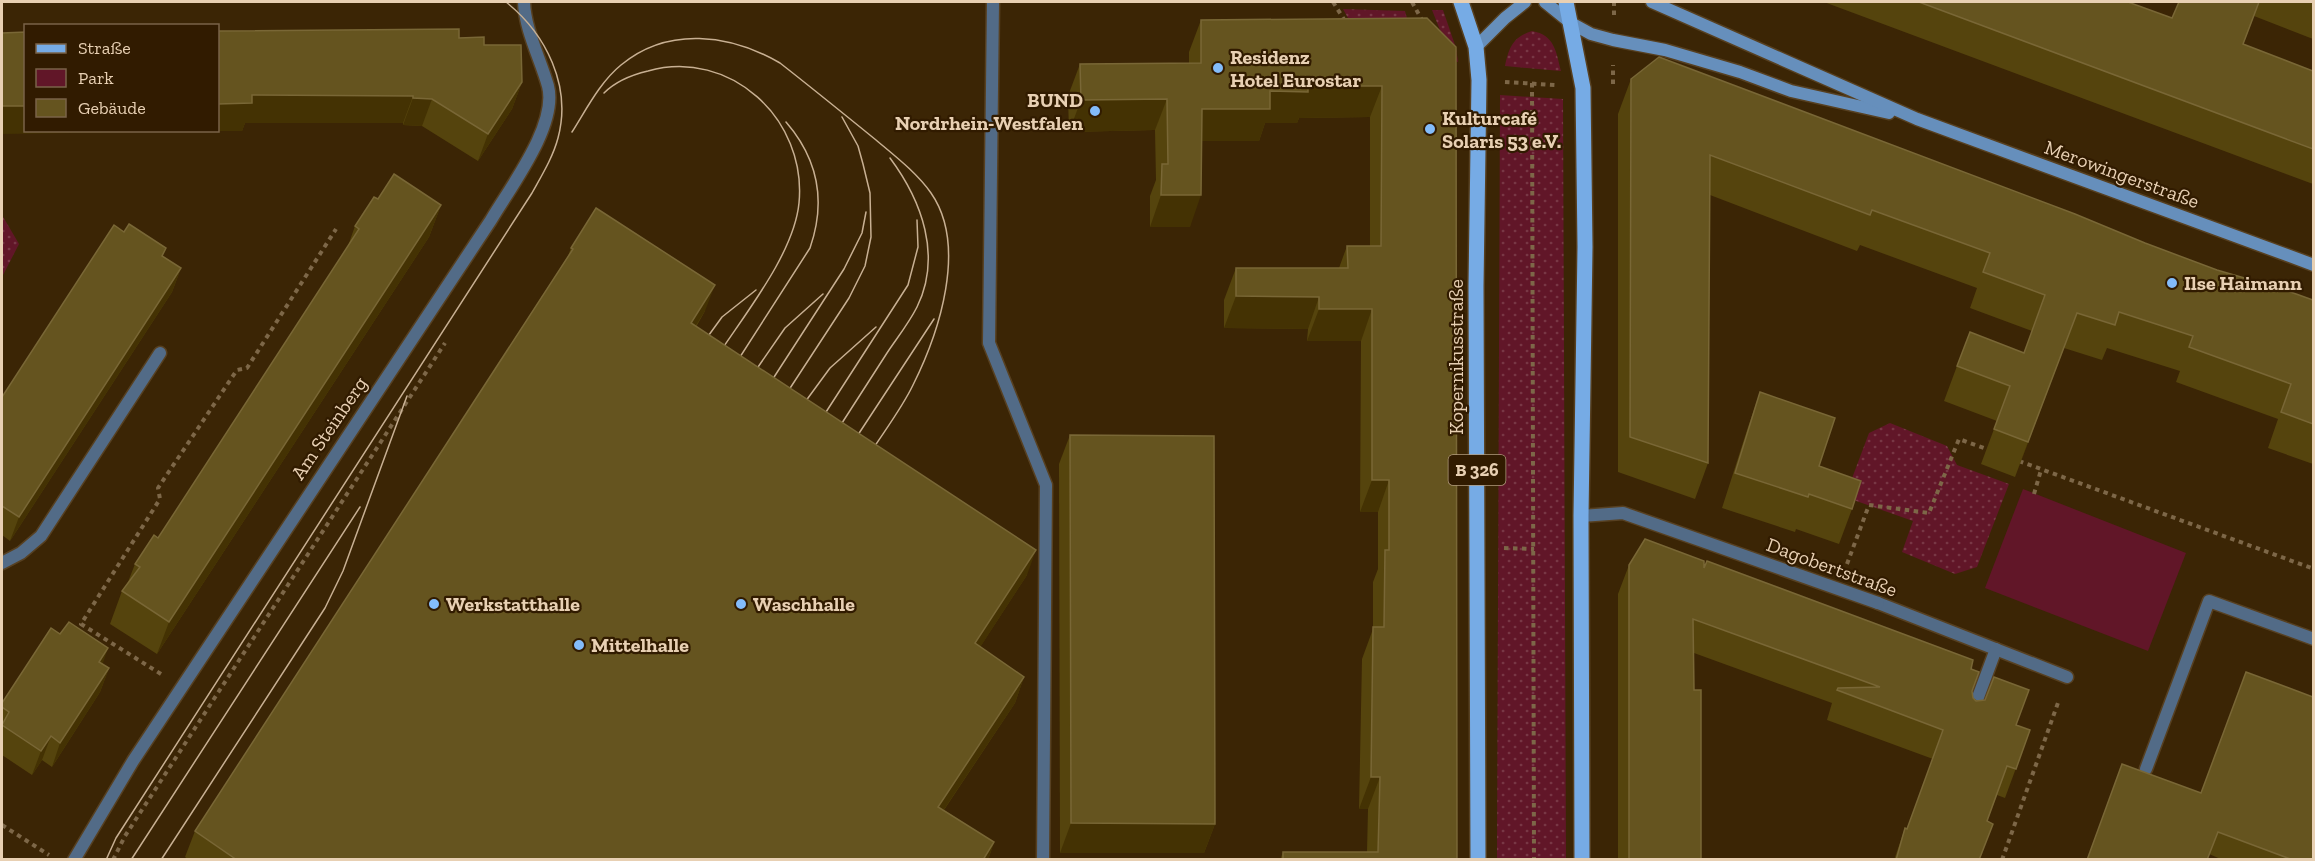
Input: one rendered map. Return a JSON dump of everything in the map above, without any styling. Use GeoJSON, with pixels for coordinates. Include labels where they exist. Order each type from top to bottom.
{"type":"FeatureCollection","features":[{"type":"Feature","properties":{"kind":"main road","name":"Kopernikusstraße"},"geometry":{"type":"LineString","coordinates":[[1461,2],[1476,47],[1479,80],[1476,286],[1478,860]]}},
{"type":"Feature","properties":{"kind":"main road"},"geometry":{"type":"LineString","coordinates":[[1476,47],[1525,2]]}},
{"type":"Feature","properties":{"kind":"main road","name":"Merowingerstraße"},"geometry":{"type":"LineString","coordinates":[[1545,2],[1571,23],[1591,34],[1665,50],[1740,72],[1791,91],[1917,119]]}},
{"type":"Feature","properties":{"kind":"main road"},"geometry":{"type":"LineString","coordinates":[[1566,2],[1583,88],[1585,247],[1581,516],[1582,860]]}},
{"type":"Feature","properties":{"kind":"main road","name":"Merowingerstraße"},"geometry":{"type":"LineString","coordinates":[[1652,2],[1917,119],[2313,265]]}},
{"type":"Feature","properties":{"kind":"street","name":"Am Steinberg"},"geometry":{"type":"LineString","coordinates":[[74,860],[133,761],[491,219],[543,132],[549,113],[549,90],[531,35],[524,2]]}},
{"type":"Feature","properties":{"kind":"street"},"geometry":{"type":"LineString","coordinates":[[993,2],[989,342],[1046,485],[1043,860]]}},
{"type":"Feature","properties":{"kind":"street"},"geometry":{"type":"LineString","coordinates":[[2,563],[21,554],[41,536],[160,352]]}},
{"type":"Feature","properties":{"kind":"street","name":"Dagobertstraße"},"geometry":{"type":"LineString","coordinates":[[1581,516],[1623,513],[1878,603],[2067,677]]}},
{"type":"Feature","properties":{"kind":"street"},"geometry":{"type":"LineString","coordinates":[[2146,769],[2209,601],[2313,639]]}},
{"type":"Feature","properties":{"kind":"street"},"geometry":{"type":"LineString","coordinates":[[1969,723],[1996,649]]}},
{"type":"Feature","properties":{"kind":"path"},"geometry":{"type":"LineString","coordinates":[[1333,2],[1351,31]]}},
{"type":"Feature","properties":{"kind":"path"},"geometry":{"type":"LineString","coordinates":[[1412,2],[1428,31]]}},
{"type":"Feature","properties":{"kind":"path"},"geometry":{"type":"LineString","coordinates":[[1479,80],[1583,88]]}},
{"type":"Feature","properties":{"kind":"path"},"geometry":{"type":"LineString","coordinates":[[1532,83],[1534,860]]}},
{"type":"Feature","properties":{"kind":"path"},"geometry":{"type":"LineString","coordinates":[[181,688],[81,624],[160,500],[158,488],[237,369],[247,368],[336,229]]}},
{"type":"Feature","properties":{"kind":"path"},"geometry":{"type":"LineString","coordinates":[[1837,590],[1869,505],[1929,513],[1959,439],[2000,454]]}},
{"type":"Feature","properties":{"kind":"path"},"geometry":{"type":"LineString","coordinates":[[2010,458],[2313,569]]}},
{"type":"Feature","properties":{"kind":"path"},"geometry":{"type":"LineString","coordinates":[[2034,494],[2041,470]]}},
{"type":"Feature","properties":{"kind":"path"},"geometry":{"type":"LineString","coordinates":[[2002,860],[2067,677]]}},
{"type":"Feature","properties":{"kind":"path"},"geometry":{"type":"LineString","coordinates":[[2,825],[55,860]]}},
{"type":"Feature","properties":{"kind":"green space"},"geometry":{"type":"Polygon","coordinates":[[[1343,9],[1405,11],[1409,26],[1353,27],[1343,9]]]}},
{"type":"Feature","properties":{"kind":"green space"},"geometry":{"type":"Polygon","coordinates":[[[1432,10],[1443,10],[1456,48],[1458,62],[1452,60],[1432,10]]]}},
{"type":"Feature","properties":{"kind":"green space"},"geometry":{"type":"Polygon","coordinates":[[[1532,31],[1550,40],[1556,51],[1561,71],[1505,66],[1508,53],[1516,40],[1532,31]]]}},
{"type":"Feature","properties":{"kind":"green space"},"geometry":{"type":"Polygon","coordinates":[[[1500,95],[1563,99],[1566,859],[1497,859],[1500,95]]]}},
{"type":"Feature","properties":{"kind":"green space"},"geometry":{"type":"Polygon","coordinates":[[[2,215],[19,244],[2,277],[2,215]]]}},
{"type":"Feature","properties":{"kind":"green space"},"geometry":{"type":"Polygon","coordinates":[[[1890,423],[1947,446],[1957,465],[2009,484],[1977,567],[1955,574],[1902,552],[1913,521],[1845,497],[1869,433],[1890,423]]]}},
{"type":"Feature","properties":{"kind":"green space"},"geometry":{"type":"Polygon","coordinates":[[[2023,489],[2186,553],[2148,651],[1985,588],[2023,489]]]}},
{"type":"Feature","properties":{"kind":"building"},"geometry":{"type":"Polygon","coordinates":[[[1919,2],[2128,2],[2172,18],[2179,2],[2259,2],[2243,44],[2313,71],[2313,149],[1919,2]]]}},
{"type":"Feature","properties":{"kind":"building"},"geometry":{"type":"Polygon","coordinates":[[[1427,18],[1456,47],[1457,860],[1283,860],[1283,852],[1378,852],[1380,777],[1371,777],[1373,627],[1384,627],[1385,550],[1389,550],[1389,480],[1372,480],[1372,309],[1319,309],[1319,297],[1236,296],[1236,268],[1348,268],[1347,246],[1381,246],[1382,86],[1308,86],[1308,92],[1270,91],[1270,109],[1202,109],[1201,195],[1161,195],[1162,164],[1168,164],[1167,99],[1081,100],[1080,64],[1201,63],[1201,20],[1427,18]]]}},
{"type":"Feature","properties":{"kind":"building"},"geometry":{"type":"Polygon","coordinates":[[[459,29],[459,38],[484,37],[484,45],[521,45],[522,82],[488,134],[432,99],[413,98],[413,96],[252,95],[252,103],[219,104],[219,31],[459,29]]]}},
{"type":"Feature","properties":{"kind":"building"},"geometry":{"type":"Polygon","coordinates":[[[24,32],[24,106],[2,106],[2,33],[24,32]]]}},
{"type":"Feature","properties":{"kind":"building"},"geometry":{"type":"Polygon","coordinates":[[[1659,57],[2217,270],[2313,300],[2313,424],[2281,412],[2291,384],[2189,347],[2193,336],[2119,312],[2115,325],[2077,313],[2028,442],[1994,429],[2010,386],[1957,366],[1970,332],[2024,353],[2045,295],[1983,272],[1990,253],[1872,210],[1870,215],[1710,155],[1708,463],[1630,437],[1631,79],[1659,57]]]}},
{"type":"Feature","properties":{"kind":"building"},"geometry":{"type":"Polygon","coordinates":[[[394,174],[441,205],[169,622],[122,591],[140,567],[135,564],[154,535],[158,538],[359,229],[355,226],[374,197],[378,199],[394,174]]]}},
{"type":"Feature","properties":{"kind":"building"},"geometry":{"type":"Polygon","coordinates":[[[596,208],[715,285],[691,323],[1036,550],[975,643],[1024,677],[938,807],[994,842],[983,860],[237,860],[195,831],[573,249],[571,248],[596,208]]]}},
{"type":"Feature","properties":{"kind":"building"},"geometry":{"type":"Polygon","coordinates":[[[129,224],[166,248],[162,256],[181,268],[19,517],[2,506],[2,397],[114,225],[124,232],[129,224]]]}},
{"type":"Feature","properties":{"kind":"building"},"geometry":{"type":"Polygon","coordinates":[[[1760,392],[1835,418],[1819,466],[1861,481],[1852,509],[1735,473],[1760,392]]]}},
{"type":"Feature","properties":{"kind":"building"},"geometry":{"type":"Polygon","coordinates":[[[1070,435],[1214,436],[1215,824],[1071,823],[1070,435]]]}},
{"type":"Feature","properties":{"kind":"building"},"geometry":{"type":"Polygon","coordinates":[[[1645,539],[1704,561],[1704,568],[1707,561],[1973,660],[1971,669],[1979,672],[1972,691],[1976,701],[1985,700],[1994,677],[2029,690],[2016,725],[2030,730],[2016,769],[2007,766],[1987,821],[1993,824],[1979,860],[1896,860],[1905,828],[1907,829],[1943,730],[1837,690],[1838,688],[1880,687],[1693,619],[1694,690],[1701,690],[1701,860],[1629,860],[1629,565],[1645,539]]]}},
{"type":"Feature","properties":{"kind":"building"},"geometry":{"type":"Polygon","coordinates":[[[69,622],[108,648],[99,662],[109,668],[60,743],[51,736],[41,751],[2,725],[9,712],[2,707],[2,703],[51,628],[60,634],[69,622]]]}},
{"type":"Feature","properties":{"kind":"building"},"geometry":{"type":"Polygon","coordinates":[[[2246,672],[2313,697],[2313,860],[2293,860],[2218,832],[2207,860],[2087,860],[2122,764],[2201,793],[2246,672]]]}},
{"type":"Feature","properties":{"kind":"tram line"},"geometry":{"type":"LineString","coordinates":[[106,860],[116,838],[532,193],[550,159],[558,138],[561,119],[558,81],[544,45],[533,29],[506,2]]}},
{"type":"Feature","properties":{"kind":"tram line"},"geometry":{"type":"LineString","coordinates":[[572,132],[606,80],[621,65],[659,44],[699,38],[741,46],[780,63],[876,140],[919,179],[931,193],[942,214],[947,238],[946,289],[940,315],[923,364],[897,413],[867,458]]}},
{"type":"Feature","properties":{"kind":"tram line"},"geometry":{"type":"LineString","coordinates":[[604,93],[624,79],[648,71],[678,67],[707,70],[734,81],[757,97],[776,118],[790,144],[798,172],[799,203],[795,223],[788,243],[766,284],[716,358]]}},
{"type":"Feature","properties":{"kind":"tram line"},"geometry":{"type":"LineString","coordinates":[[781,402],[849,298],[865,266],[871,237],[870,193],[858,146],[842,117]]}},
{"type":"Feature","properties":{"kind":"tram line"},"geometry":{"type":"LineString","coordinates":[[731,371],[810,248],[815,231],[818,198],[812,166],[806,151],[786,122]]}},
{"type":"Feature","properties":{"kind":"tram line"},"geometry":{"type":"LineString","coordinates":[[833,437],[910,319],[924,288],[928,268],[925,229],[911,192],[890,158]]}},
{"type":"Feature","properties":{"kind":"tram line"},"geometry":{"type":"LineString","coordinates":[[765,391],[844,269],[862,233],[866,212]]}},
{"type":"Feature","properties":{"kind":"tram line"},"geometry":{"type":"LineString","coordinates":[[817,426],[908,285],[918,247],[917,220]]}},
{"type":"Feature","properties":{"kind":"tram line"},"geometry":{"type":"LineString","coordinates":[[698,350],[722,317],[756,290]]}},
{"type":"Feature","properties":{"kind":"tram line"},"geometry":{"type":"LineString","coordinates":[[749,380],[785,328],[823,294]]}},
{"type":"Feature","properties":{"kind":"tram line"},"geometry":{"type":"LineString","coordinates":[[850,447],[934,319]]}},
{"type":"Feature","properties":{"kind":"tram line"},"geometry":{"type":"LineString","coordinates":[[797,413],[830,368],[876,327]]}},
{"type":"Feature","properties":{"kind":"tram line"},"geometry":{"type":"LineString","coordinates":[[161,860],[325,608],[343,571],[407,396]]}},
{"type":"Feature","properties":{"kind":"tram line"},"geometry":{"type":"LineString","coordinates":[[131,860],[360,507]]}},
{"type":"Feature","properties":{"kind":"place","name":"Residenz Hotel Eurostar"},"geometry":{"type":"Point","coordinates":[1218,68]}},
{"type":"Feature","properties":{"kind":"place","name":"BUND Nordrhein-Westfalen"},"geometry":{"type":"Point","coordinates":[1095,111]}},
{"type":"Feature","properties":{"kind":"place","name":"Kulturcafé Solaris 53 e.V."},"geometry":{"type":"Point","coordinates":[1430,129]}},
{"type":"Feature","properties":{"kind":"place","name":"Ilse Haimann"},"geometry":{"type":"Point","coordinates":[2172,283]}},
{"type":"Feature","properties":{"kind":"place","name":"Werkstatthalle"},"geometry":{"type":"Point","coordinates":[434,604]}},
{"type":"Feature","properties":{"kind":"place","name":"Waschhalle"},"geometry":{"type":"Point","coordinates":[741,604]}},
{"type":"Feature","properties":{"kind":"place","name":"Mittelhalle"},"geometry":{"type":"Point","coordinates":[579,645]}}]}
